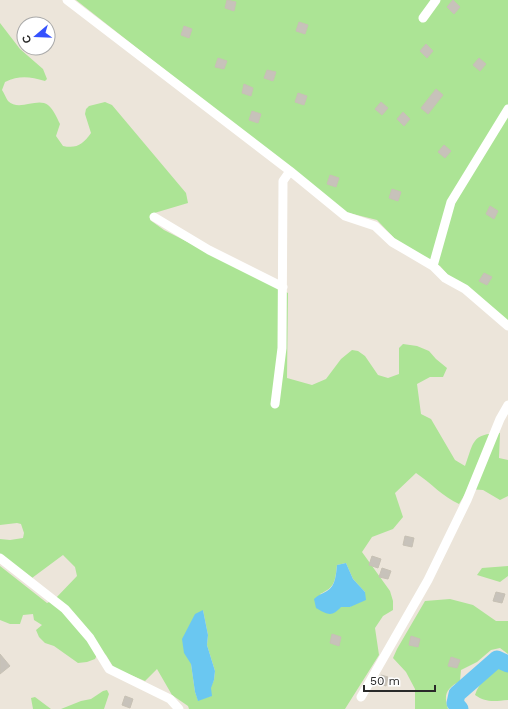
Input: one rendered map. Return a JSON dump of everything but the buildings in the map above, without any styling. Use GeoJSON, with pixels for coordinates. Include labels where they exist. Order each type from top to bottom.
{"type":"FeatureCollection","features":[{"type":"Feature","properties":{"kind":"lane"},"geometry":{"type":"LineString","coordinates":[[67,0],[290,171],[345,216],[375,226],[392,242],[433,266],[445,278],[465,290],[508,326]]}},
{"type":"Feature","properties":{"kind":"lane"},"geometry":{"type":"LineString","coordinates":[[423,18],[436,0]]}},
{"type":"Feature","properties":{"kind":"lane"},"geometry":{"type":"LineString","coordinates":[[433,266],[451,202],[508,109]]}},
{"type":"Feature","properties":{"kind":"lane"},"geometry":{"type":"LineString","coordinates":[[274,404],[282,348],[283,181],[290,171]]}},
{"type":"Feature","properties":{"kind":"lane"},"geometry":{"type":"LineString","coordinates":[[154,218],[209,250],[283,286]]}},
{"type":"Feature","properties":{"kind":"lane"},"geometry":{"type":"LineString","coordinates":[[361,697],[428,580],[467,500],[500,419],[508,405]]}},
{"type":"Feature","properties":{"kind":"lane"},"geometry":{"type":"LineString","coordinates":[[0,558],[64,609],[90,638],[109,670],[170,699],[179,709]]}},
{"type":"Feature","properties":{"kind":"green space"},"geometry":{"type":"Polygon","coordinates":[[[76,0],[508,0],[508,323],[448,275],[440,266],[397,241],[377,220],[345,212],[76,0]]]}},
{"type":"Feature","properties":{"kind":"green space"},"geometry":{"type":"Polygon","coordinates":[[[0,23],[16,44],[16,56],[28,56],[43,69],[47,79],[45,81],[30,78],[15,78],[5,82],[2,90],[8,101],[17,105],[44,103],[48,105],[54,112],[60,124],[56,136],[63,146],[68,147],[79,145],[91,133],[85,114],[86,109],[89,106],[105,102],[112,105],[186,193],[188,203],[151,214],[150,220],[164,230],[288,293],[287,378],[312,385],[326,379],[341,359],[352,350],[358,351],[365,356],[378,375],[388,378],[399,374],[399,348],[403,344],[417,346],[429,351],[447,368],[443,377],[430,377],[417,384],[421,414],[431,419],[455,460],[465,466],[472,445],[475,441],[484,435],[500,433],[499,458],[508,460],[508,496],[500,500],[483,490],[468,489],[459,504],[448,498],[416,473],[395,493],[403,517],[393,529],[372,537],[362,552],[390,591],[393,601],[393,610],[383,616],[375,628],[379,655],[345,709],[189,709],[188,706],[172,695],[157,669],[145,681],[114,668],[106,655],[99,651],[95,659],[78,663],[54,646],[45,643],[39,637],[36,630],[42,625],[34,620],[33,614],[23,615],[20,624],[10,624],[0,620],[0,566],[47,603],[54,600],[77,576],[75,567],[63,555],[32,578],[0,554],[0,539],[10,540],[23,538],[24,533],[21,524],[0,525],[0,23]],[[346,563],[337,565],[335,579],[332,586],[320,594],[341,607],[350,607],[365,592],[353,579],[346,563]],[[203,610],[191,664],[195,692],[198,700],[211,696],[210,688],[214,680],[215,671],[207,645],[208,635],[203,610]]]}},
{"type":"Feature","properties":{"kind":"green space"},"geometry":{"type":"Polygon","coordinates":[[[508,566],[508,576],[500,582],[477,575],[482,568],[508,566]]]}},
{"type":"Feature","properties":{"kind":"green space"},"geometry":{"type":"Polygon","coordinates":[[[450,599],[473,605],[496,621],[508,621],[508,654],[500,648],[491,650],[477,662],[461,670],[460,681],[449,689],[446,695],[448,709],[415,709],[415,689],[406,672],[393,658],[425,601],[450,599]]]}},
{"type":"Feature","properties":{"kind":"green space"},"geometry":{"type":"Polygon","coordinates":[[[501,666],[508,671],[508,700],[487,700],[479,698],[475,695],[482,682],[501,666]]]}},
{"type":"Feature","properties":{"kind":"green space"},"geometry":{"type":"Polygon","coordinates":[[[107,690],[109,694],[104,709],[61,709],[81,701],[91,699],[107,690]]]}},
{"type":"Feature","properties":{"kind":"green space"},"geometry":{"type":"Polygon","coordinates":[[[35,697],[51,709],[33,709],[31,698],[35,697]]]}},
{"type":"Feature","properties":{"kind":"water"},"geometry":{"type":"Polygon","coordinates":[[[346,563],[353,579],[365,592],[366,600],[350,607],[341,607],[332,614],[316,608],[314,599],[330,589],[335,579],[337,565],[346,563]]]}},
{"type":"Feature","properties":{"kind":"water"},"geometry":{"type":"Polygon","coordinates":[[[203,610],[208,635],[207,645],[215,671],[211,688],[212,696],[198,701],[195,692],[191,664],[184,653],[182,639],[195,614],[203,610]]]}},
{"type":"Feature","properties":{"kind":"waterway"},"geometry":{"type":"LineString","coordinates":[[460,709],[455,703],[457,694],[497,659],[508,664]]}}]}
